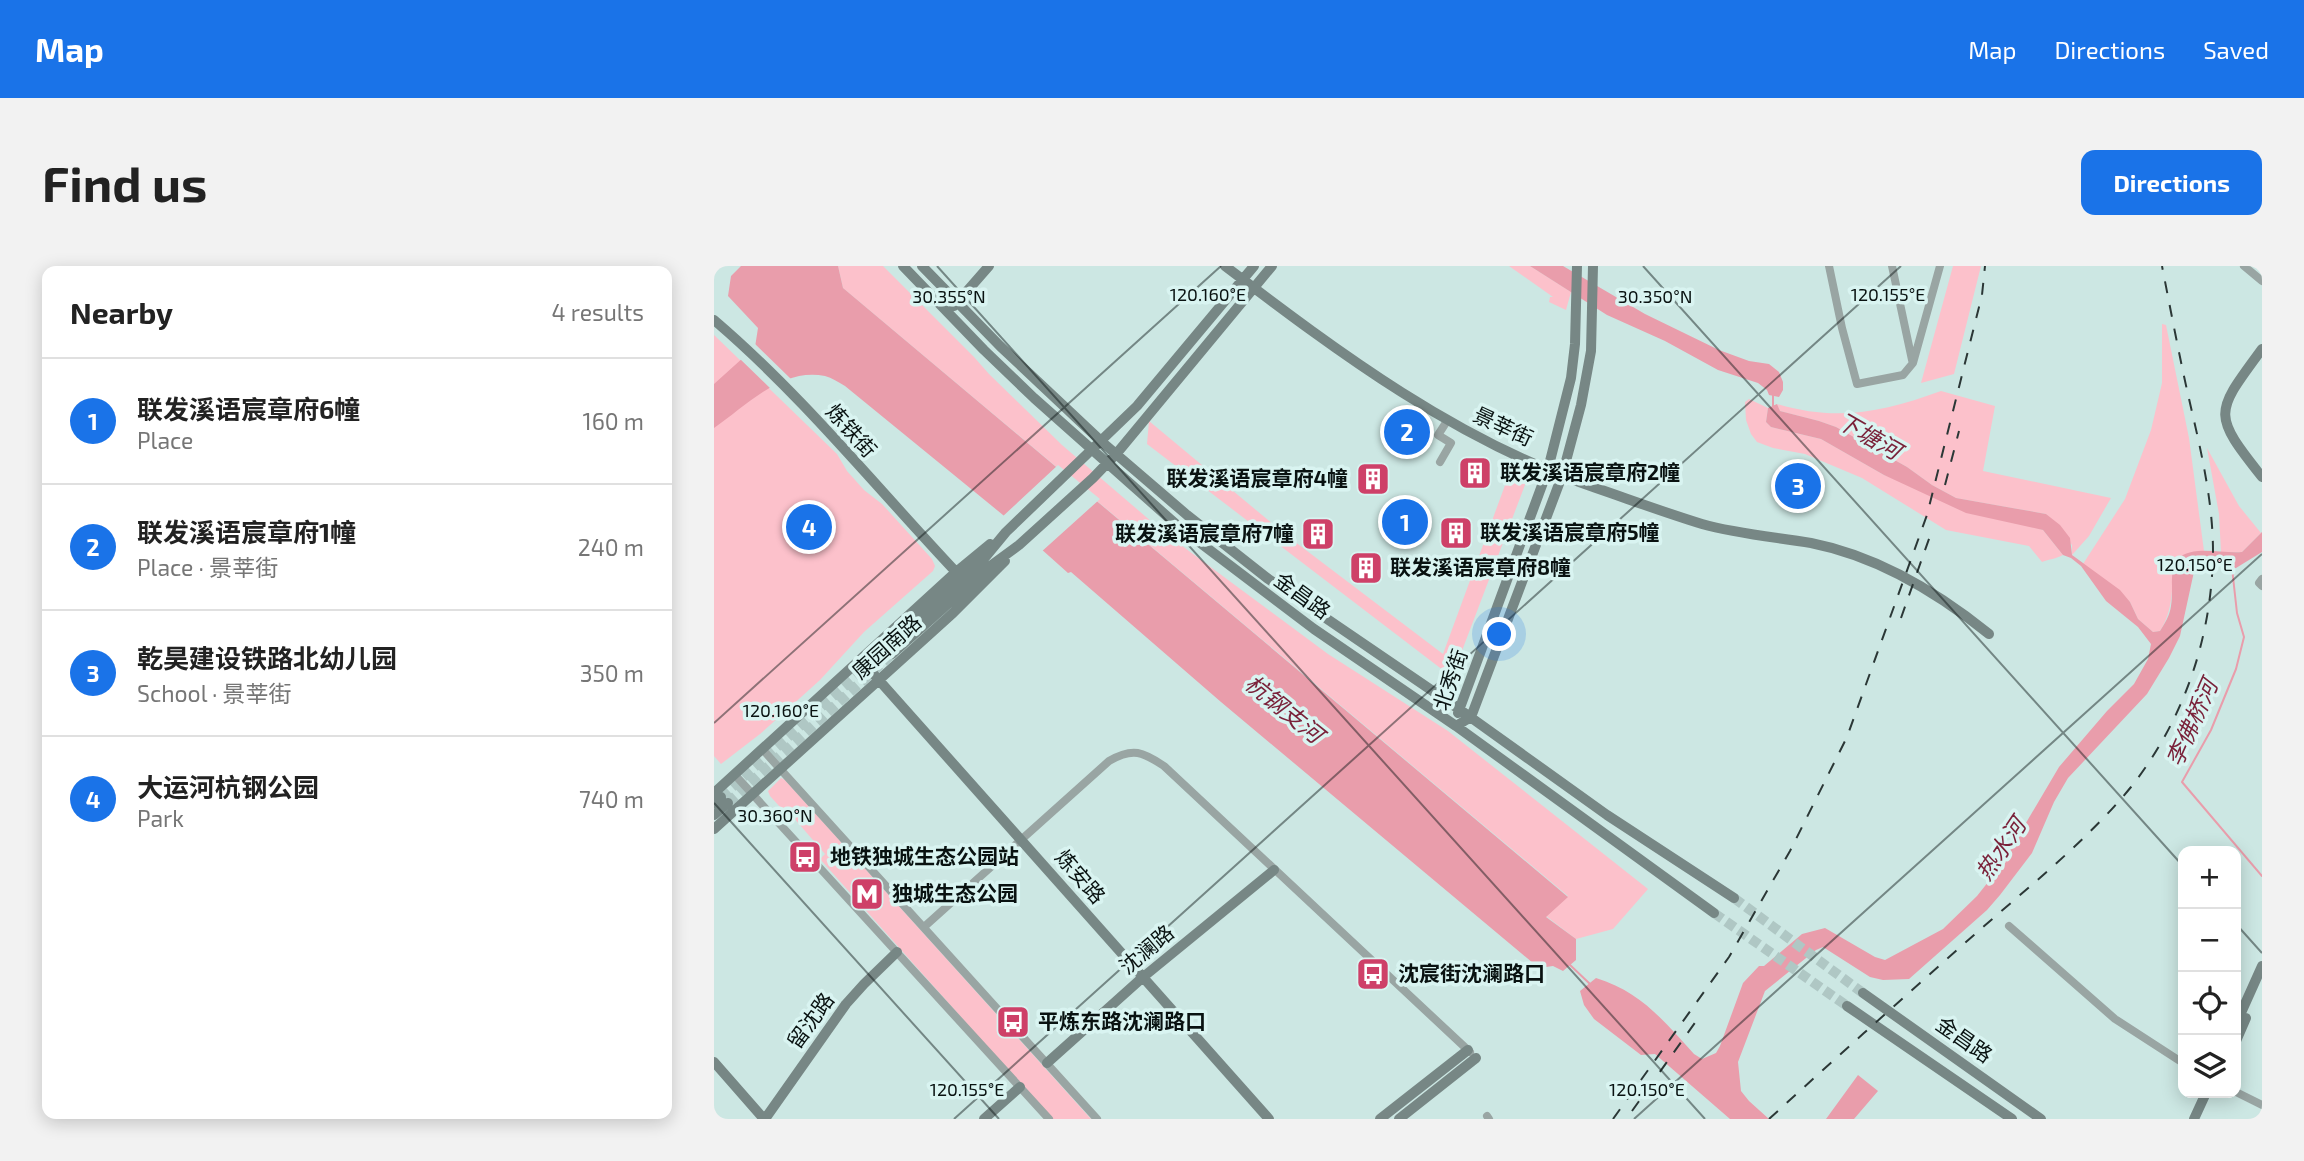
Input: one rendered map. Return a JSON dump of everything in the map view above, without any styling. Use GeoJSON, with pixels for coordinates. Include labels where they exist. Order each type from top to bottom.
{"type":"FeatureCollection","features":[{"type":"Feature","properties":{"kind":"main road","name":"金昌路"},"geometry":{"type":"LineString","coordinates":[[903,266],[1034,398],[1152,505],[1314,629],[1456,726],[1714,913]]}},
{"type":"Feature","properties":{"kind":"main road","name":"金昌路"},"geometry":{"type":"LineString","coordinates":[[922,266],[1102,442],[1187,515],[1268,578],[1471,717],[1607,815],[1734,898]]}},
{"type":"Feature","properties":{"kind":"main road"},"geometry":{"type":"LineString","coordinates":[[948,313],[989,266]]}},
{"type":"Feature","properties":{"kind":"main road","name":"景莘街"},"geometry":{"type":"LineString","coordinates":[[1225,266],[1404,394],[1447,421],[1563,476],[1702,524],[1813,544],[1847,553],[1900,574],[1989,635]]}},
{"type":"Feature","properties":{"kind":"main road","name":"康园南路"},"geometry":{"type":"LineString","coordinates":[[1019,545],[889,652],[982,561],[1006,533],[1137,407],[1254,266]]}},
{"type":"Feature","properties":{"kind":"main road","name":"康园南路"},"geometry":{"type":"LineString","coordinates":[[714,829],[985,582],[1019,545],[1108,463],[1272,266]]}},
{"type":"Feature","properties":{"kind":"main road","name":"北秀街"},"geometry":{"type":"LineString","coordinates":[[1456,726],[1471,717],[1563,476],[1591,351],[1593,266]]}},
{"type":"Feature","properties":{"kind":"main road","name":"北秀街"},"geometry":{"type":"LineString","coordinates":[[1456,726],[1459,709],[1548,469],[1571,379],[1576,344],[1577,268]]}},
{"type":"Feature","properties":{"kind":"main road","name":"炼铁街"},"geometry":{"type":"LineString","coordinates":[[714,320],[739,341],[794,397],[956,572]]}},
{"type":"Feature","properties":{"kind":"main road"},"geometry":{"type":"LineString","coordinates":[[2262,349],[2232,390],[2226,402],[2224,417],[2227,428],[2241,451],[2262,477]]}},
{"type":"Feature","properties":{"kind":"main road","name":"康园南路"},"geometry":{"type":"LineString","coordinates":[[714,815],[719,799],[735,775],[956,572],[1006,533]]}},
{"type":"Feature","properties":{"kind":"main road","name":"炼安路"},"geometry":{"type":"LineString","coordinates":[[861,660],[1269,1119]]}},
{"type":"Feature","properties":{"kind":"main road","name":"沈澜路"},"geometry":{"type":"LineString","coordinates":[[1046,1063],[1142,978],[1274,870]]}},
{"type":"Feature","properties":{"kind":"main road","name":"留沈路"},"geometry":{"type":"LineString","coordinates":[[764,1119],[846,1004],[897,952]]}},
{"type":"Feature","properties":{"kind":"main road"},"geometry":{"type":"LineString","coordinates":[[2241,1013],[2262,966]]}},
{"type":"Feature","properties":{"kind":"main road"},"geometry":{"type":"LineString","coordinates":[[2239,1035],[2262,983]]}},
{"type":"Feature","properties":{"kind":"main road","name":"金昌路"},"geometry":{"type":"LineString","coordinates":[[1863,993],[2041,1119]]}},
{"type":"Feature","properties":{"kind":"main road","name":"金昌路"},"geometry":{"type":"LineString","coordinates":[[1847,1006],[2012,1119]]}},
{"type":"Feature","properties":{"kind":"main road"},"geometry":{"type":"LineString","coordinates":[[1380,1119],[1472,1054]]}},
{"type":"Feature","properties":{"kind":"main road"},"geometry":{"type":"LineString","coordinates":[[1399,1119],[1472,1054]]}},
{"type":"Feature","properties":{"kind":"main road"},"geometry":{"type":"LineString","coordinates":[[714,1062],[764,1119]]}},
{"type":"Feature","properties":{"kind":"main road"},"geometry":{"type":"LineString","coordinates":[[984,1119],[1020,1087]]}},
{"type":"Feature","properties":{"kind":"main road"},"geometry":{"type":"LineString","coordinates":[[2194,1119],[2204,1098]]}},
{"type":"Feature","properties":{"kind":"main road"},"geometry":{"type":"LineString","coordinates":[[2202,1119],[2211,1098]]}},
{"type":"Feature","properties":{"kind":"street"},"geometry":{"type":"LineString","coordinates":[[1829,266],[1857,384],[1903,375],[1913,363],[1940,266]]}},
{"type":"Feature","properties":{"kind":"street"},"geometry":{"type":"LineString","coordinates":[[1892,266],[1913,363]]}},
{"type":"Feature","properties":{"kind":"street"},"geometry":{"type":"LineString","coordinates":[[2244,266],[2262,281]]}},
{"type":"Feature","properties":{"kind":"street"},"geometry":{"type":"LineString","coordinates":[[1440,462],[1451,443],[1438,435],[1447,421]]}},
{"type":"Feature","properties":{"kind":"street"},"geometry":{"type":"LineString","coordinates":[[2262,579],[2259,583],[2262,586]]}},
{"type":"Feature","properties":{"kind":"street"},"geometry":{"type":"LineString","coordinates":[[763,750],[1097,1119]]}},
{"type":"Feature","properties":{"kind":"street"},"geometry":{"type":"LineString","coordinates":[[924,927],[1109,761],[1135,752],[1144,754],[1164,766],[1472,1054]]}},
{"type":"Feature","properties":{"kind":"street"},"geometry":{"type":"LineString","coordinates":[[735,775],[1049,1119]]}},
{"type":"Feature","properties":{"kind":"street"},"geometry":{"type":"LineString","coordinates":[[2009,926],[2115,1019],[2178,1060]]}},
{"type":"Feature","properties":{"kind":"street"},"geometry":{"type":"LineString","coordinates":[[2241,1094],[2262,1105]]}},
{"type":"Feature","properties":{"kind":"shaded area"},"geometry":{"type":"Polygon","coordinates":[[[838,266],[883,266],[1062,445],[1166,534],[1328,654],[1448,731],[1648,889],[1613,929],[1576,939],[1546,916],[1568,896],[843,288],[838,266]]]}},
{"type":"Feature","properties":{"kind":"shaded area"},"geometry":{"type":"Polygon","coordinates":[[[1509,266],[1530,266],[1571,292],[1566,310],[1549,302],[1550,297],[1553,297],[1509,266]]]}},
{"type":"Feature","properties":{"kind":"shaded area"},"geometry":{"type":"Polygon","coordinates":[[[1953,266],[1981,266],[1954,374],[1921,383],[1953,266]]]}},
{"type":"Feature","properties":{"kind":"shaded area"},"geometry":{"type":"Polygon","coordinates":[[[2162,324],[2166,325],[2189,438],[2204,551],[2198,551],[2173,573],[2167,617],[2160,631],[2153,632],[2138,619],[2130,602],[2083,564],[2125,499],[2151,430],[2162,383],[2162,324]]]}},
{"type":"Feature","properties":{"kind":"shaded area"},"geometry":{"type":"Polygon","coordinates":[[[714,335],[837,454],[847,471],[864,490],[882,504],[932,559],[935,566],[933,571],[864,632],[820,680],[760,734],[721,764],[714,756],[714,335]]]}},
{"type":"Feature","properties":{"kind":"shaded area"},"geometry":{"type":"Polygon","coordinates":[[[1941,391],[1995,406],[1983,471],[2111,498],[2089,536],[2072,555],[2072,545],[2046,514],[1956,498],[1836,427],[1780,411],[1777,404],[1820,413],[1860,412],[1941,391]]]}},
{"type":"Feature","properties":{"kind":"shaded area"},"geometry":{"type":"Polygon","coordinates":[[[1749,399],[1768,408],[1766,422],[1771,427],[1821,439],[1884,475],[2043,530],[2063,555],[2042,562],[2029,546],[1946,530],[1862,478],[1805,454],[1757,442],[1746,420],[1745,402],[1749,399]]]}},
{"type":"Feature","properties":{"kind":"shaded area"},"geometry":{"type":"Polygon","coordinates":[[[1149,421],[1286,535],[1443,654],[1511,469],[1528,477],[1452,677],[1147,444],[1149,421]]]}},
{"type":"Feature","properties":{"kind":"shaded area"},"geometry":{"type":"Polygon","coordinates":[[[2207,448],[2239,506],[2261,533],[2242,552],[2221,552],[2219,514],[2207,448]]]}},
{"type":"Feature","properties":{"kind":"shaded area","name":"独城生态公园"},"geometry":{"type":"Polygon","coordinates":[[[781,778],[1091,1119],[1052,1119],[820,859],[825,854],[793,817],[791,819],[770,796],[768,791],[781,778]]]}},
{"type":"Feature","properties":{"kind":"water"},"geometry":{"type":"Polygon","coordinates":[[[741,266],[838,266],[843,288],[1568,897],[1546,917],[1576,939],[1576,960],[1563,971],[1553,966],[1539,968],[1221,702],[1071,572],[1068,573],[1003,515],[845,386],[825,376],[794,377],[765,390],[714,428],[714,384],[755,347],[758,328],[728,296],[731,276],[741,266]]]}},
{"type":"Feature","properties":{"kind":"water"},"geometry":{"type":"Polygon","coordinates":[[[1530,266],[1563,266],[1645,314],[1719,350],[1749,361],[1769,364],[1779,372],[1783,390],[1779,397],[1769,395],[1758,383],[1718,370],[1665,341],[1607,315],[1530,266]]]}},
{"type":"Feature","properties":{"kind":"water"},"geometry":{"type":"Polygon","coordinates":[[[1777,404],[1780,411],[1836,427],[1956,498],[2046,514],[2060,525],[2070,538],[2072,555],[2120,590],[2130,602],[2138,619],[2153,632],[2160,631],[2170,613],[2173,571],[2180,557],[2198,551],[2242,552],[2262,532],[2262,552],[2236,568],[2229,568],[2222,563],[2200,563],[2195,567],[2180,636],[2147,694],[2068,778],[2054,802],[2032,853],[2000,895],[1987,910],[1909,979],[1883,980],[1870,977],[1823,947],[1765,991],[1738,1062],[1741,1091],[1769,1119],[1730,1119],[1655,1054],[1641,1055],[1594,1019],[1584,1005],[1580,991],[1596,978],[1626,991],[1650,1008],[1702,1059],[1716,1053],[1720,1046],[1743,983],[1759,966],[1764,966],[1802,934],[1825,928],[1885,960],[1943,929],[1977,896],[2000,867],[2059,767],[2134,684],[2148,659],[2151,644],[2138,627],[2106,601],[2081,566],[2063,555],[2043,530],[1966,513],[1884,475],[1821,439],[1771,427],[1766,422],[1768,408],[1777,404]]]}},
{"type":"Feature","properties":{"kind":"water"},"geometry":{"type":"Polygon","coordinates":[[[1858,1075],[1878,1091],[1854,1119],[1826,1119],[1858,1075]]]}},
{"type":"Feature","properties":{"kind":"pier"},"geometry":{"type":"Polygon","coordinates":[[[752,341],[793,381],[772,390],[738,357],[752,345],[752,341]]]}},
{"type":"Feature","properties":{"kind":"pier"},"geometry":{"type":"Polygon","coordinates":[[[1058,465],[1100,499],[1040,553],[1001,518],[1058,465]]]}},
{"type":"Feature","properties":{"kind":"waterway","name":"下塘河"},"geometry":{"type":"LineString","coordinates":[[1773,394],[1773,406]]}},
{"type":"Feature","properties":{"kind":"waterway","name":"李佛桥河"},"geometry":{"type":"LineString","coordinates":[[2232,568],[2237,613],[2244,637],[2236,669],[2211,730],[2182,782],[2262,876]]}},
{"type":"Feature","properties":{"kind":"waterway","name":"杭钢支河"},"geometry":{"type":"LineString","coordinates":[[1569,964],[1590,984]]}},
{"type":"Feature","properties":{"kind":"tunnel"},"geometry":{"type":"LineString","coordinates":[[721,797],[886,649]]}},
{"type":"Feature","properties":{"kind":"tunnel"},"geometry":{"type":"LineString","coordinates":[[728,803],[892,654]]}},
{"type":"Feature","properties":{"kind":"tunnel"},"geometry":{"type":"LineString","coordinates":[[1734,898],[1863,993]]}},
{"type":"Feature","properties":{"kind":"tunnel"},"geometry":{"type":"LineString","coordinates":[[1714,913],[1847,1006]]}},
{"type":"Feature","properties":{"kind":"railway"},"geometry":{"type":"LineString","coordinates":[[1613,1119],[1729,957],[1790,851],[1847,737],[1927,515],[1982,295],[1985,266]]}},
{"type":"Feature","properties":{"kind":"railway"},"geometry":{"type":"LineString","coordinates":[[1769,1119],[2095,827],[2150,761],[2180,706],[2201,646],[2213,552],[2211,511],[2204,470],[2162,266]]}},
{"type":"Feature","properties":{"kind":"railway"},"geometry":{"type":"LineString","coordinates":[[1945,485],[1959,431]]}},
{"type":"Feature","properties":{"kind":"railway"},"geometry":{"type":"LineString","coordinates":[[1901,618],[1930,536]]}},
{"type":"Feature","properties":{"kind":"railway"},"geometry":{"type":"LineString","coordinates":[[1632,1111],[1699,1017]]}},
{"type":"Feature","properties":{"kind":"place","name":"联发溪语宸章府1幢"},"geometry":{"type":"Point","coordinates":[1407,432]}},
{"type":"Feature","properties":{"kind":"place","name":"联发溪语宸章府2幢"},"geometry":{"type":"Point","coordinates":[1475,473]}},
{"type":"Feature","properties":{"kind":"place","name":"联发溪语宸章府4幢"},"geometry":{"type":"Point","coordinates":[1373,479]}},
{"type":"Feature","properties":{"kind":"place","name":"乾昊建设铁路北幼儿园"},"geometry":{"type":"Point","coordinates":[1798,486]}},
{"type":"Feature","properties":{"kind":"place","name":"联发溪语宸章府6幢"},"geometry":{"type":"Point","coordinates":[1405,522]}},
{"type":"Feature","properties":{"kind":"place","name":"大运河杭钢公园"},"geometry":{"type":"Point","coordinates":[809,527]}},
{"type":"Feature","properties":{"kind":"place","name":"联发溪语宸章府5幢"},"geometry":{"type":"Point","coordinates":[1456,533]}},
{"type":"Feature","properties":{"kind":"place","name":"联发溪语宸章府7幢"},"geometry":{"type":"Point","coordinates":[1318,534]}},
{"type":"Feature","properties":{"kind":"place","name":"联发溪语宸章府8幢"},"geometry":{"type":"Point","coordinates":[1366,568]}},
{"type":"Feature","properties":{"kind":"place","name":"地铁独城生态公园站"},"geometry":{"type":"Point","coordinates":[805,857]}},
{"type":"Feature","properties":{"kind":"place","name":"独城生态公园"},"geometry":{"type":"Point","coordinates":[867,894]}},
{"type":"Feature","properties":{"kind":"place","name":"沈宸街沈澜路口"},"geometry":{"type":"Point","coordinates":[1373,974]}},
{"type":"Feature","properties":{"kind":"place","name":"平炼东路沈澜路口"},"geometry":{"type":"Point","coordinates":[1013,1022]}},
{"type":"Feature","properties":{"kind":"water label","name":"热水河"},"geometry":{"type":"Point","coordinates":[2001,849]}}]}
